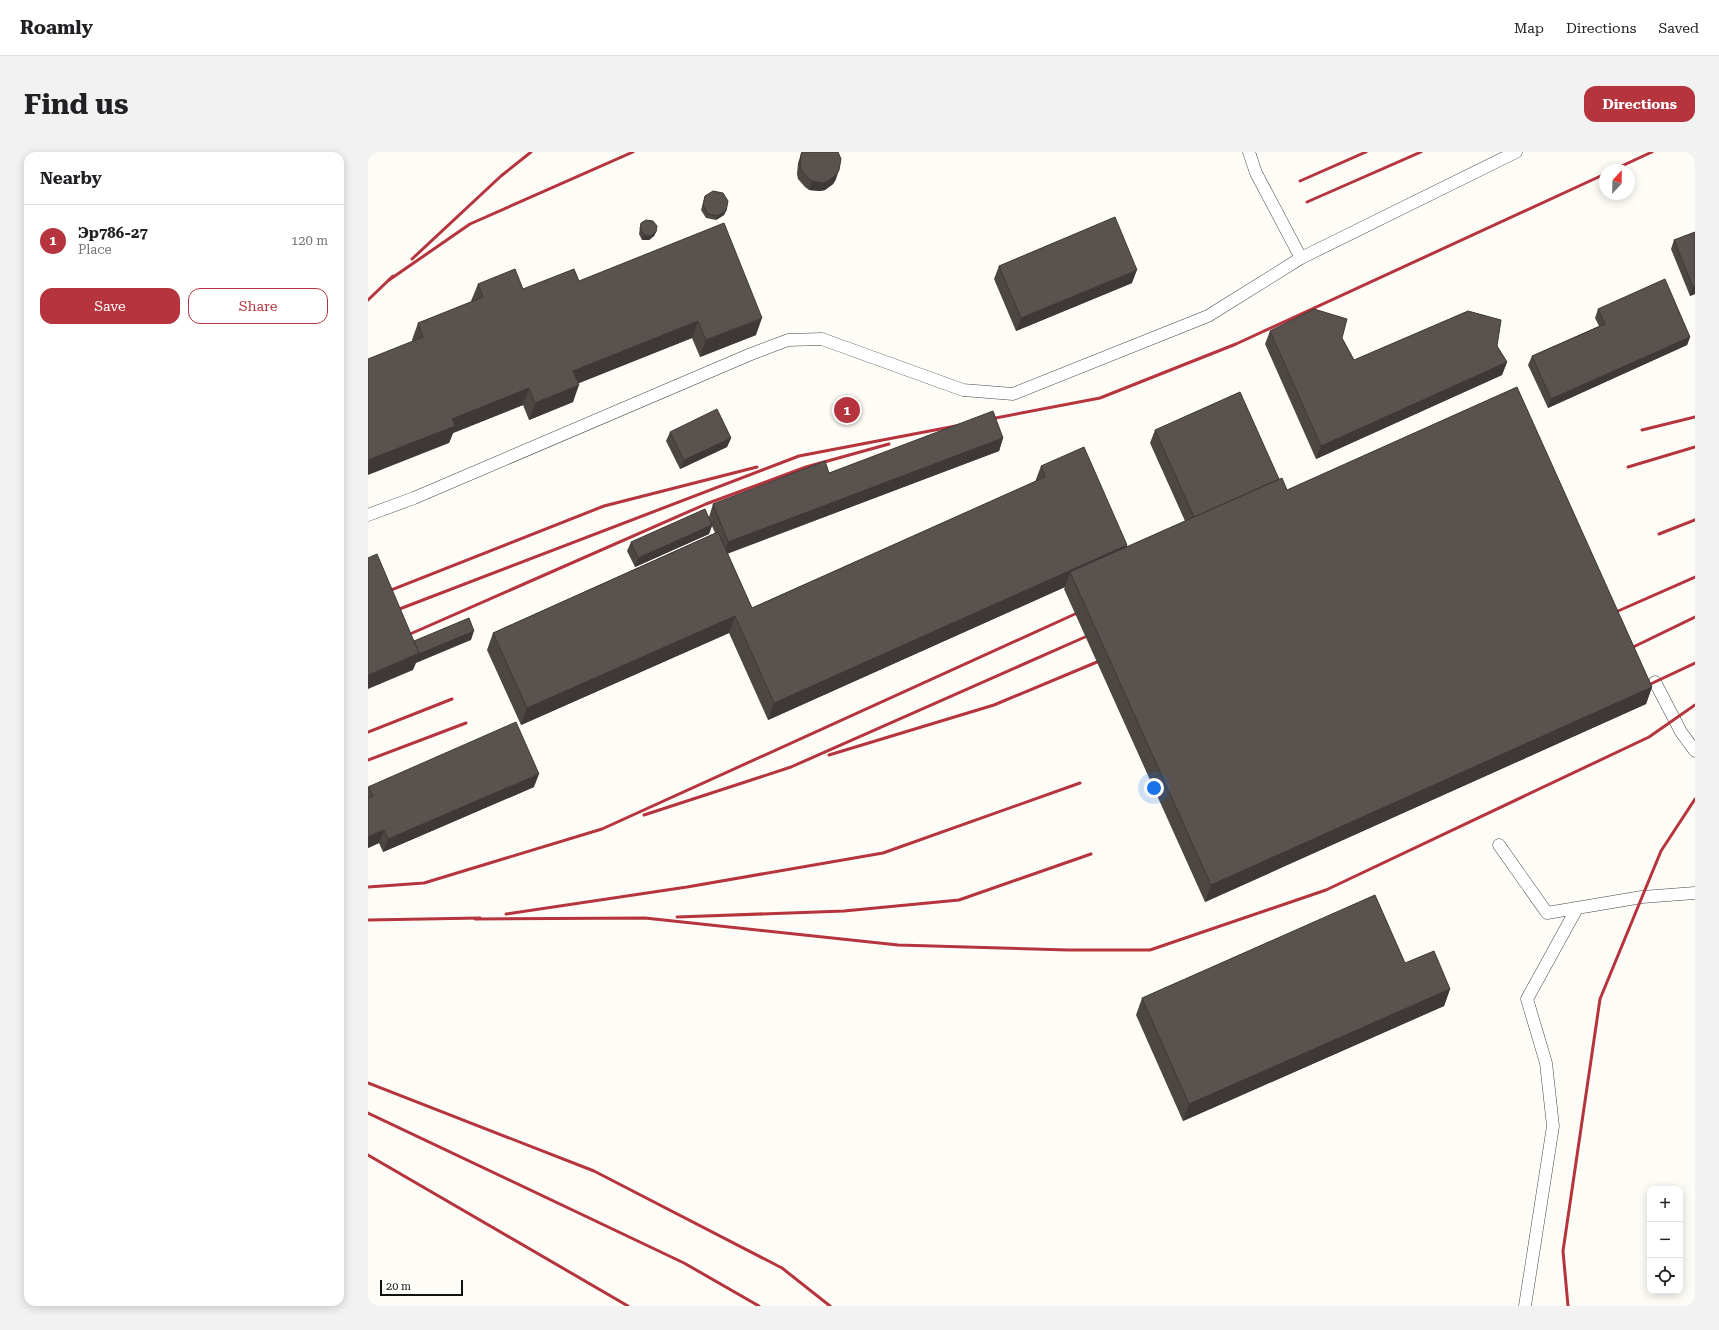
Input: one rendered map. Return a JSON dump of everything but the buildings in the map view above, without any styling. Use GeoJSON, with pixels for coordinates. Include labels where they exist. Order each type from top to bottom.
{"type":"FeatureCollection","features":[{"type":"Feature","properties":{"kind":"lane"},"geometry":{"type":"LineString","coordinates":[[1248,152],[1256,173],[1301,258]]}},
{"type":"Feature","properties":{"kind":"lane"},"geometry":{"type":"LineString","coordinates":[[368,515],[414,498],[751,354],[788,340],[822,339],[963,390],[1013,394],[1208,316],[1301,258],[1516,152]]}},
{"type":"Feature","properties":{"kind":"lane"},"geometry":{"type":"LineString","coordinates":[[1655,682],[1681,732],[1695,752]]}},
{"type":"Feature","properties":{"kind":"lane"},"geometry":{"type":"LineString","coordinates":[[1499,846],[1547,914],[1642,897],[1695,893]]}},
{"type":"Feature","properties":{"kind":"lane"},"geometry":{"type":"LineString","coordinates":[[1525,1306],[1553,1126],[1546,1063],[1526,999],[1576,910]]}},
{"type":"Feature","properties":{"kind":"railway"},"geometry":{"type":"LineString","coordinates":[[412,259],[501,176],[531,152]]}},
{"type":"Feature","properties":{"kind":"railway"},"geometry":{"type":"LineString","coordinates":[[389,280],[470,224],[633,152]]}},
{"type":"Feature","properties":{"kind":"railway"},"geometry":{"type":"LineString","coordinates":[[1300,181],[1366,152]]}},
{"type":"Feature","properties":{"kind":"railway"},"geometry":{"type":"LineString","coordinates":[[1307,202],[1421,152]]}},
{"type":"Feature","properties":{"kind":"railway"},"geometry":{"type":"LineString","coordinates":[[1626,164],[1652,152]]}},
{"type":"Feature","properties":{"kind":"railway"},"geometry":{"type":"LineString","coordinates":[[985,420],[1100,398],[1236,344],[1599,177]]}},
{"type":"Feature","properties":{"kind":"railway"},"geometry":{"type":"LineString","coordinates":[[368,300],[393,276]]}},
{"type":"Feature","properties":{"kind":"railway"},"geometry":{"type":"LineString","coordinates":[[1642,430],[1695,417]]}},
{"type":"Feature","properties":{"kind":"railway"},"geometry":{"type":"LineString","coordinates":[[368,623],[389,613],[799,456],[961,425]]}},
{"type":"Feature","properties":{"kind":"railway"},"geometry":{"type":"LineString","coordinates":[[401,638],[706,504],[806,467],[889,444]]}},
{"type":"Feature","properties":{"kind":"railway"},"geometry":{"type":"LineString","coordinates":[[1628,467],[1695,447]]}},
{"type":"Feature","properties":{"kind":"railway"},"geometry":{"type":"LineString","coordinates":[[368,599],[604,506],[757,467]]}},
{"type":"Feature","properties":{"kind":"railway"},"geometry":{"type":"LineString","coordinates":[[1659,534],[1695,520]]}},
{"type":"Feature","properties":{"kind":"railway"},"geometry":{"type":"LineString","coordinates":[[1609,615],[1695,577]]}},
{"type":"Feature","properties":{"kind":"railway"},"geometry":{"type":"LineString","coordinates":[[368,887],[424,883],[602,829],[1075,614]]}},
{"type":"Feature","properties":{"kind":"railway"},"geometry":{"type":"LineString","coordinates":[[1625,651],[1695,617]]}},
{"type":"Feature","properties":{"kind":"railway"},"geometry":{"type":"LineString","coordinates":[[644,815],[791,767],[1085,637]]}},
{"type":"Feature","properties":{"kind":"railway"},"geometry":{"type":"LineString","coordinates":[[829,755],[994,705],[1097,662]]}},
{"type":"Feature","properties":{"kind":"railway"},"geometry":{"type":"LineString","coordinates":[[1642,688],[1695,663]]}},
{"type":"Feature","properties":{"kind":"railway"},"geometry":{"type":"LineString","coordinates":[[368,732],[452,699]]}},
{"type":"Feature","properties":{"kind":"railway"},"geometry":{"type":"LineString","coordinates":[[475,919],[645,918],[898,945],[1068,950],[1150,950],[1326,890],[1649,737],[1695,705]]}},
{"type":"Feature","properties":{"kind":"railway"},"geometry":{"type":"LineString","coordinates":[[368,760],[466,723]]}},
{"type":"Feature","properties":{"kind":"railway"},"geometry":{"type":"LineString","coordinates":[[506,914],[687,887],[883,853],[1080,783]]}},
{"type":"Feature","properties":{"kind":"railway"},"geometry":{"type":"LineString","coordinates":[[1568,1306],[1563,1251],[1600,999],[1661,851],[1695,799]]}},
{"type":"Feature","properties":{"kind":"railway"},"geometry":{"type":"LineString","coordinates":[[677,917],[844,911],[959,900],[1091,854]]}},
{"type":"Feature","properties":{"kind":"railway"},"geometry":{"type":"LineString","coordinates":[[368,920],[480,918]]}},
{"type":"Feature","properties":{"kind":"railway"},"geometry":{"type":"LineString","coordinates":[[368,1083],[594,1171],[782,1268],[830,1306]]}},
{"type":"Feature","properties":{"kind":"railway"},"geometry":{"type":"LineString","coordinates":[[368,1113],[684,1263],[759,1306]]}},
{"type":"Feature","properties":{"kind":"railway"},"geometry":{"type":"LineString","coordinates":[[368,1155],[628,1306]]}},
{"type":"Feature","properties":{"kind":"place","name":"Эр786-27"},"geometry":{"type":"Point","coordinates":[847,410]}}]}
